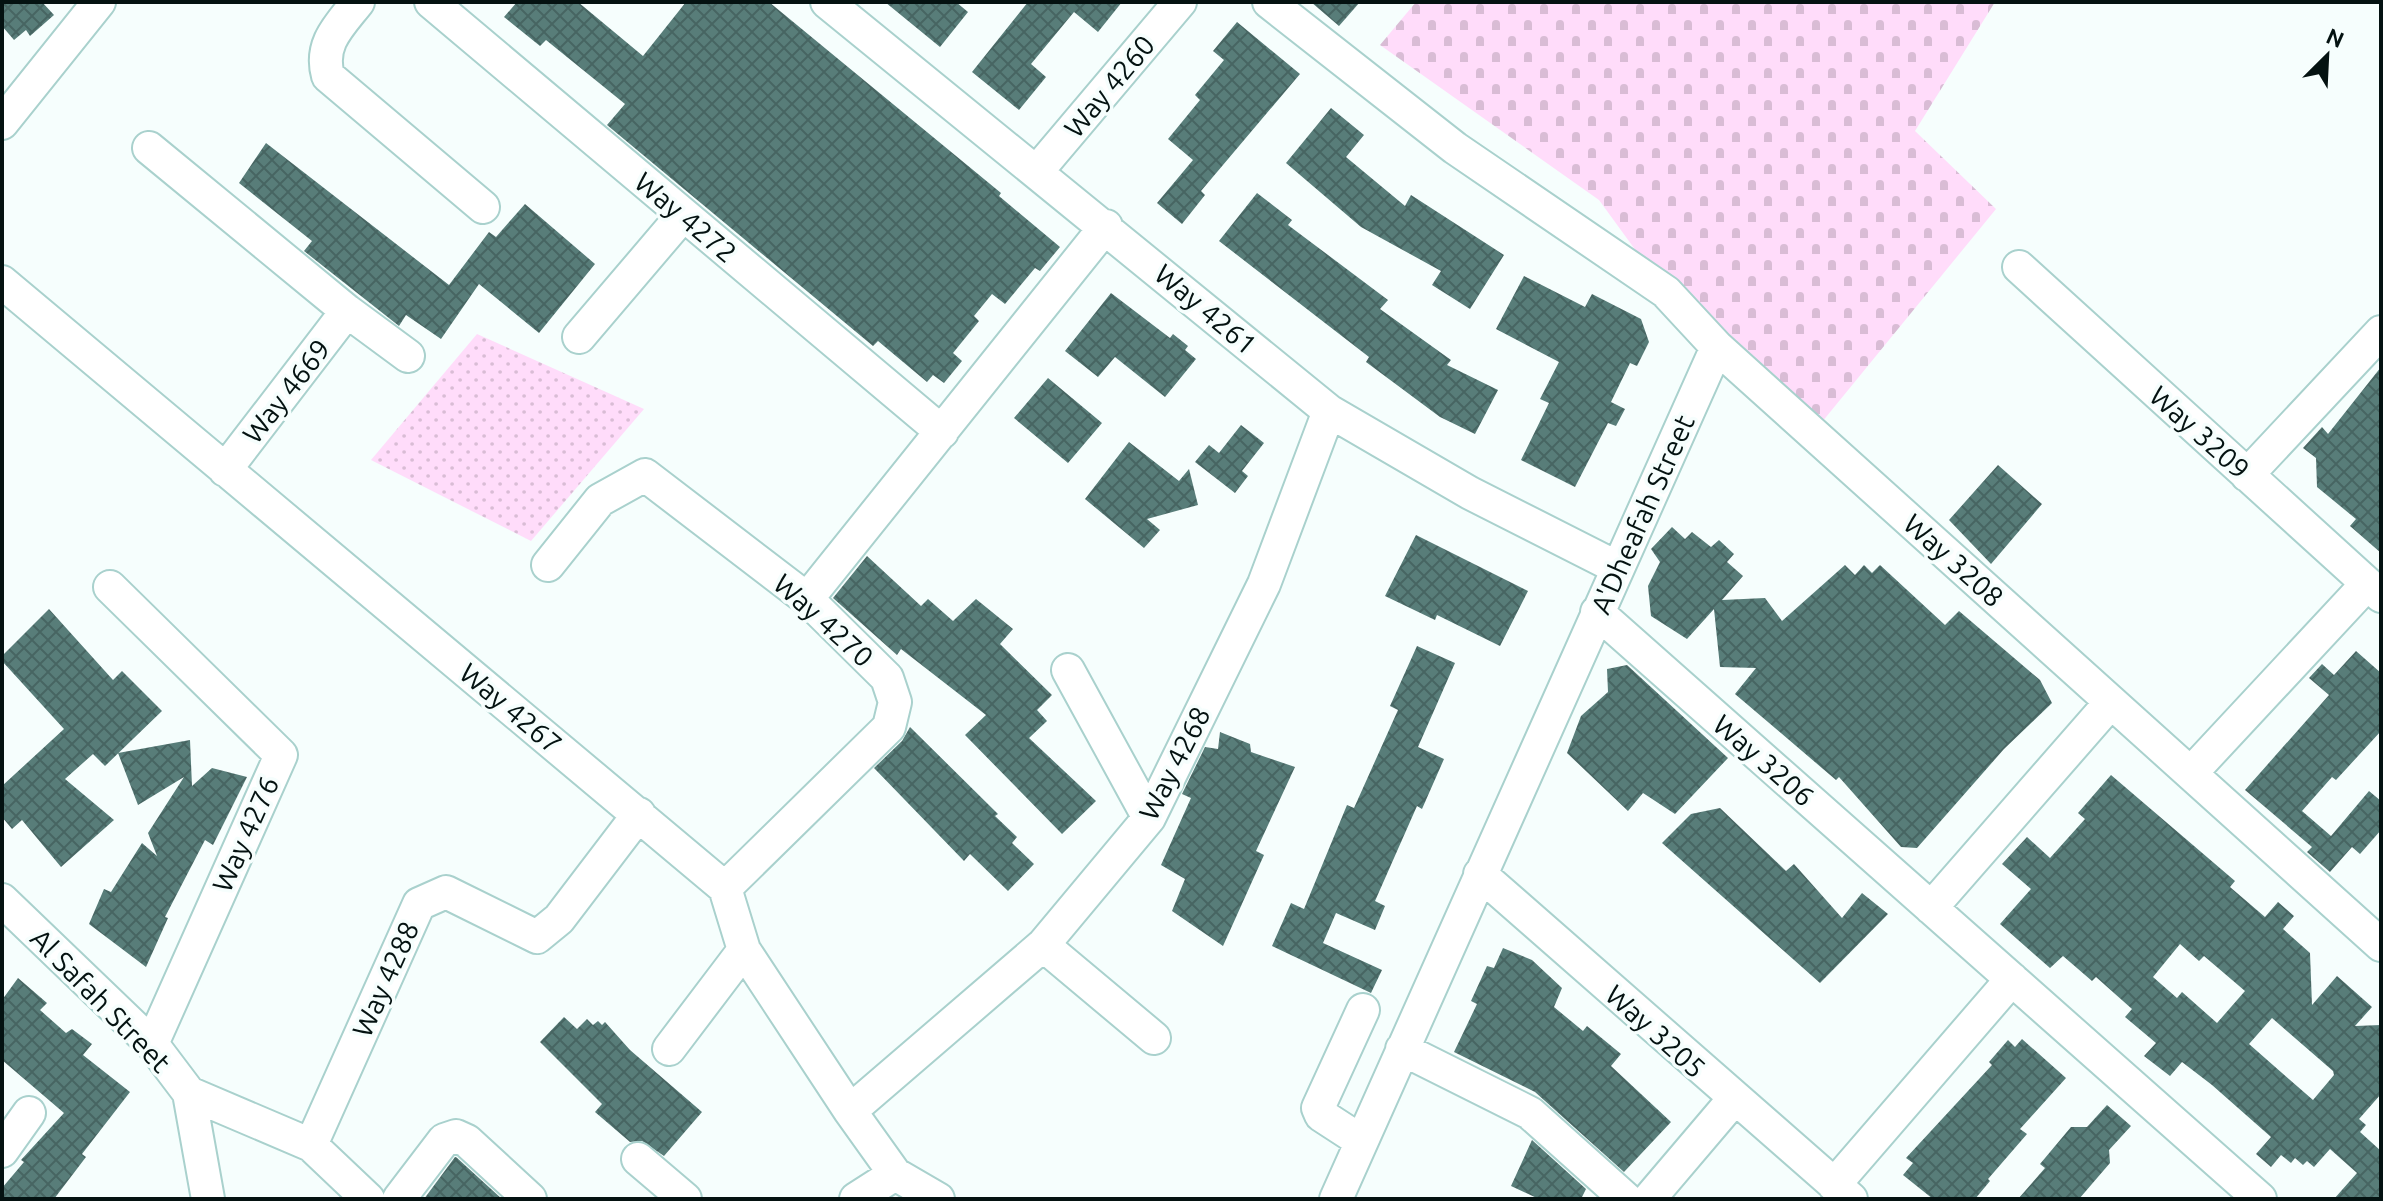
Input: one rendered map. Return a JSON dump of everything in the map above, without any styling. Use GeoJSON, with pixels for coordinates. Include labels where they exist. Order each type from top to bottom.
{"type":"FeatureCollection","features":[{"type":"Feature","properties":{"kind":"street"},"geometry":{"type":"LineString","coordinates":[[2,123],[99,2]]}},
{"type":"Feature","properties":{"kind":"street"},"geometry":{"type":"LineString","coordinates":[[358,2],[328,40],[324,60],[328,76],[483,207]]}},
{"type":"Feature","properties":{"kind":"street","name":"Way 4272"},"geometry":{"type":"LineString","coordinates":[[431,2],[942,432]]}},
{"type":"Feature","properties":{"kind":"street","name":"Way 4261"},"geometry":{"type":"LineString","coordinates":[[827,2],[1038,170],[1329,411],[1470,493],[1618,568]]}},
{"type":"Feature","properties":{"kind":"street","name":"Way 4260"},"geometry":{"type":"LineString","coordinates":[[1038,170],[1180,2]]}},
{"type":"Feature","properties":{"kind":"street"},"geometry":{"type":"LineString","coordinates":[[1269,2],[1455,148],[1666,292],[1717,347]]}},
{"type":"Feature","properties":{"kind":"street"},"geometry":{"type":"LineString","coordinates":[[149,148],[347,311],[408,356]]}},
{"type":"Feature","properties":{"kind":"street"},"geometry":{"type":"LineString","coordinates":[[579,337],[683,215]]}},
{"type":"Feature","properties":{"kind":"street"},"geometry":{"type":"LineString","coordinates":[[807,599],[1106,226]]}},
{"type":"Feature","properties":{"kind":"street","name":"Way 3209"},"geometry":{"type":"LineString","coordinates":[[2019,267],[2374,590]]}},
{"type":"Feature","properties":{"kind":"street","name":"Way 4267"},"geometry":{"type":"LineString","coordinates":[[2,282],[725,888]]}},
{"type":"Feature","properties":{"kind":"street","name":"Way 4669"},"geometry":{"type":"LineString","coordinates":[[225,470],[347,311]]}},
{"type":"Feature","properties":{"kind":"street"},"geometry":{"type":"LineString","coordinates":[[2247,475],[2381,332]]}},
{"type":"Feature","properties":{"kind":"street","name":"A'Dheafah Street"},"geometry":{"type":"LineString","coordinates":[[1336,1199],[1717,347]]}},
{"type":"Feature","properties":{"kind":"street","name":"Way 3208"},"geometry":{"type":"LineString","coordinates":[[1717,347],[2381,945]]}},
{"type":"Feature","properties":{"kind":"street","name":"Way 4268"},"geometry":{"type":"LineString","coordinates":[[850,1111],[1043,945],[1149,818],[1264,584],[1329,411]]}},
{"type":"Feature","properties":{"kind":"street","name":"Way 4270"},"geometry":{"type":"LineString","coordinates":[[548,565],[600,500],[645,475],[807,599],[887,678],[895,702],[889,727],[725,888]]}},
{"type":"Feature","properties":{"kind":"street","name":"Way 4276"},"geometry":{"type":"LineString","coordinates":[[110,587],[281,755],[152,1044]]}},
{"type":"Feature","properties":{"kind":"street"},"geometry":{"type":"LineString","coordinates":[[2191,773],[2374,590]]}},
{"type":"Feature","properties":{"kind":"street","name":"Way 3206"},"geometry":{"type":"LineString","coordinates":[[1597,612],[2260,1199]]}},
{"type":"Feature","properties":{"kind":"street"},"geometry":{"type":"LineString","coordinates":[[1068,670],[1149,818]]}},
{"type":"Feature","properties":{"kind":"street"},"geometry":{"type":"LineString","coordinates":[[1931,908],[2111,702]]}},
{"type":"Feature","properties":{"kind":"street","name":"Way 4288"},"geometry":{"type":"LineString","coordinates":[[311,1145],[419,904],[446,892],[537,937],[559,919],[639,814]]}},
{"type":"Feature","properties":{"kind":"street","name":"Way 3205"},"geometry":{"type":"LineString","coordinates":[[1480,874],[1843,1192],[2012,979]]}},
{"type":"Feature","properties":{"kind":"street"},"geometry":{"type":"LineString","coordinates":[[725,888],[744,950],[850,1111],[895,1174],[938,1199]]}},
{"type":"Feature","properties":{"kind":"street","name":"Al Safah Street"},"geometry":{"type":"LineString","coordinates":[[2,900],[152,1044],[189,1093],[208,1199]]}},
{"type":"Feature","properties":{"kind":"street"},"geometry":{"type":"LineString","coordinates":[[1043,945],[1154,1038]]}},
{"type":"Feature","properties":{"kind":"street"},"geometry":{"type":"LineString","coordinates":[[669,1049],[744,950]]}},
{"type":"Feature","properties":{"kind":"street"},"geometry":{"type":"LineString","coordinates":[[1361,1141],[1321,1115],[1318,1108],[1363,1010]]}},
{"type":"Feature","properties":{"kind":"street"},"geometry":{"type":"LineString","coordinates":[[1402,1049],[1530,1113],[1626,1199]]}},
{"type":"Feature","properties":{"kind":"street"},"geometry":{"type":"LineString","coordinates":[[189,1093],[311,1145],[368,1199]]}},
{"type":"Feature","properties":{"kind":"street"},"geometry":{"type":"LineString","coordinates":[[1649,1199],[1734,1099]]}},
{"type":"Feature","properties":{"kind":"street"},"geometry":{"type":"LineString","coordinates":[[2,1151],[29,1113]]}},
{"type":"Feature","properties":{"kind":"street"},"geometry":{"type":"LineString","coordinates":[[399,1199],[444,1140],[456,1136],[467,1141],[530,1199]]}},
{"type":"Feature","properties":{"kind":"street"},"geometry":{"type":"LineString","coordinates":[[638,1159],[685,1199]]}},
{"type":"Feature","properties":{"kind":"street"},"geometry":{"type":"LineString","coordinates":[[856,1199],[895,1174]]}},
{"type":"Feature","properties":{"kind":"green space"},"geometry":{"type":"Polygon","coordinates":[[[1416,2],[1995,2],[1915,131],[1996,209],[1813,433],[1666,292],[1599,200],[1380,45],[1416,2]]]}},
{"type":"Feature","properties":{"kind":"green space"},"geometry":{"type":"Polygon","coordinates":[[[477,334],[644,409],[531,541],[371,460],[477,334]]]}},
{"type":"Feature","properties":{"kind":"building"},"geometry":{"type":"Polygon","coordinates":[[[2,2],[42,2],[54,15],[30,36],[26,30],[14,40],[2,26],[2,2]]]}},
{"type":"Feature","properties":{"kind":"building"},"geometry":{"type":"Polygon","coordinates":[[[517,2],[578,2],[643,56],[686,2],[769,2],[1001,193],[999,196],[1060,247],[1040,271],[1035,268],[1005,304],[992,294],[974,316],[979,321],[953,353],[962,361],[944,383],[933,375],[927,382],[878,341],[873,346],[607,125],[625,104],[546,40],[540,46],[504,17],[517,2]]]}},
{"type":"Feature","properties":{"kind":"building"},"geometry":{"type":"Polygon","coordinates":[[[885,2],[956,2],[968,12],[940,47],[885,2]]]}},
{"type":"Feature","properties":{"kind":"building"},"geometry":{"type":"Polygon","coordinates":[[[1028,2],[1122,2],[1098,32],[1074,12],[1031,64],[1046,77],[1019,110],[972,72],[1028,2]]]}},
{"type":"Feature","properties":{"kind":"building"},"geometry":{"type":"Polygon","coordinates":[[[1311,2],[1360,2],[1339,26],[1311,2]]]}},
{"type":"Feature","properties":{"kind":"building"},"geometry":{"type":"Polygon","coordinates":[[[1237,22],[1300,74],[1201,191],[1205,195],[1182,224],[1157,203],[1193,160],[1168,139],[1200,100],[1195,95],[1224,60],[1213,51],[1237,22]]]}},
{"type":"Feature","properties":{"kind":"building"},"geometry":{"type":"Polygon","coordinates":[[[1331,108],[1364,135],[1346,157],[1405,206],[1411,195],[1504,255],[1470,309],[1432,285],[1441,271],[1361,227],[1286,163],[1331,108]]]}},
{"type":"Feature","properties":{"kind":"building"},"geometry":{"type":"Polygon","coordinates":[[[266,143],[449,285],[489,232],[496,237],[525,204],[595,264],[539,333],[479,284],[441,339],[406,315],[399,326],[304,251],[312,241],[239,183],[266,143]]]}},
{"type":"Feature","properties":{"kind":"building"},"geometry":{"type":"Polygon","coordinates":[[[1257,193],[1292,220],[1288,225],[1388,300],[1380,309],[1451,360],[1447,365],[1498,390],[1475,434],[1440,417],[1366,362],[1369,357],[1219,241],[1257,193]]]}},
{"type":"Feature","properties":{"kind":"building"},"geometry":{"type":"Polygon","coordinates":[[[1524,276],[1585,307],[1592,294],[1641,319],[1649,342],[1637,366],[1630,363],[1611,402],[1625,409],[1616,426],[1608,423],[1575,487],[1521,460],[1549,403],[1540,399],[1559,362],[1496,329],[1524,276]]]}},
{"type":"Feature","properties":{"kind":"building"},"geometry":{"type":"Polygon","coordinates":[[[1111,293],[1170,338],[1173,334],[1188,346],[1185,350],[1196,359],[1165,397],[1115,357],[1098,377],[1065,351],[1111,293]]]}},
{"type":"Feature","properties":{"kind":"building"},"geometry":{"type":"Polygon","coordinates":[[[2381,367],[2381,553],[2350,526],[2356,519],[2317,487],[2316,458],[2303,448],[2322,427],[2328,434],[2381,367]]]}},
{"type":"Feature","properties":{"kind":"building"},"geometry":{"type":"Polygon","coordinates":[[[1048,378],[1102,423],[1068,463],[1014,418],[1048,378]]]}},
{"type":"Feature","properties":{"kind":"building"},"geometry":{"type":"Polygon","coordinates":[[[1241,425],[1264,443],[1242,471],[1248,476],[1235,493],[1195,462],[1209,445],[1219,453],[1241,425]]]}},
{"type":"Feature","properties":{"kind":"building"},"geometry":{"type":"Polygon","coordinates":[[[1129,442],[1179,481],[1189,469],[1198,505],[1147,519],[1160,530],[1144,548],[1085,499],[1129,442]]]}},
{"type":"Feature","properties":{"kind":"building"},"geometry":{"type":"Polygon","coordinates":[[[1998,465],[2042,504],[1991,564],[1949,520],[1998,465]]]}},
{"type":"Feature","properties":{"kind":"building"},"geometry":{"type":"Polygon","coordinates":[[[1672,527],[1685,539],[1692,532],[1711,547],[1719,540],[1734,554],[1727,562],[1743,576],[1722,600],[1765,598],[1782,621],[1845,565],[1855,575],[1864,565],[1872,573],[1880,565],[1945,625],[1959,611],[2040,680],[2052,703],[2004,749],[1917,848],[1901,847],[1839,777],[1836,780],[1735,694],[1756,668],[1720,667],[1714,609],[1687,639],[1651,616],[1648,586],[1660,562],[1651,549],[1672,527]]]}},
{"type":"Feature","properties":{"kind":"building"},"geometry":{"type":"Polygon","coordinates":[[[1416,535],[1528,591],[1500,646],[1437,615],[1435,620],[1385,596],[1416,535]]]}},
{"type":"Feature","properties":{"kind":"building"},"geometry":{"type":"Polygon","coordinates":[[[867,556],[921,606],[928,599],[953,621],[976,599],[1013,629],[1000,644],[1052,695],[1037,710],[1047,721],[1029,738],[1096,801],[1062,834],[965,735],[986,715],[901,649],[897,655],[833,598],[867,556]]]}},
{"type":"Feature","properties":{"kind":"building"},"geometry":{"type":"Polygon","coordinates":[[[49,609],[113,680],[122,671],[162,711],[105,766],[93,754],[65,779],[114,820],[61,867],[22,820],[12,829],[2,817],[2,786],[64,729],[2,661],[2,656],[49,609]]]}},
{"type":"Feature","properties":{"kind":"building"},"geometry":{"type":"Polygon","coordinates":[[[1417,646],[1455,663],[1418,747],[1444,759],[1422,809],[1417,806],[1375,901],[1385,906],[1375,930],[1336,913],[1323,943],[1382,970],[1371,993],[1272,946],[1291,903],[1304,909],[1347,805],[1354,808],[1398,710],[1390,706],[1417,646]]]}},
{"type":"Feature","properties":{"kind":"building"},"geometry":{"type":"Polygon","coordinates":[[[2356,651],[2381,673],[2381,731],[2336,780],[2332,777],[2302,811],[2331,836],[2369,791],[2381,801],[2381,830],[2360,854],[2352,847],[2330,872],[2307,852],[2312,847],[2245,790],[2329,695],[2309,678],[2322,664],[2334,675],[2356,651]]]}},
{"type":"Feature","properties":{"kind":"building"},"geometry":{"type":"Polygon","coordinates":[[[1627,665],[1728,758],[1675,814],[1643,793],[1628,811],[1567,753],[1581,716],[1608,692],[1607,669],[1627,665]]]}},
{"type":"Feature","properties":{"kind":"building"},"geometry":{"type":"Polygon","coordinates":[[[910,727],[998,814],[995,816],[1017,837],[1012,843],[1034,864],[1008,891],[970,854],[964,861],[874,768],[902,741],[910,727]]]}},
{"type":"Feature","properties":{"kind":"building"},"geometry":{"type":"Polygon","coordinates":[[[1220,732],[1250,744],[1251,752],[1295,767],[1256,851],[1264,855],[1223,946],[1172,911],[1185,879],[1161,865],[1191,798],[1182,794],[1205,747],[1218,749],[1220,732]]]}},
{"type":"Feature","properties":{"kind":"building"},"geometry":{"type":"Polygon","coordinates":[[[190,740],[192,786],[212,768],[247,777],[213,845],[205,840],[165,917],[168,918],[146,967],[89,924],[104,889],[111,892],[142,843],[157,856],[148,833],[184,777],[138,805],[118,753],[190,740]]]}},
{"type":"Feature","properties":{"kind":"building"},"geometry":{"type":"Polygon","coordinates":[[[2111,775],[2235,881],[2230,887],[2265,917],[2278,902],[2294,916],[2283,929],[2310,953],[2312,1005],[2337,976],[2372,1007],[2355,1026],[2381,1025],[2381,1094],[2359,1119],[2366,1125],[2360,1132],[2381,1151],[2381,1199],[2334,1199],[2357,1173],[2330,1149],[2314,1167],[2307,1161],[2303,1165],[2295,1158],[2291,1163],[2281,1155],[2271,1167],[2256,1154],[2271,1137],[2212,1085],[2182,1062],[2170,1076],[2144,1056],[2156,1043],[2125,1017],[2132,1009],[2096,977],[2092,981],[2063,956],[2050,968],[2000,924],[2031,889],[2002,864],[2027,837],[2050,858],[2085,819],[2078,813],[2111,775]],[[2180,944],[2153,977],[2177,998],[2182,992],[2217,1023],[2245,991],[2204,956],[2199,961],[2180,944]],[[2272,1018],[2249,1044],[2313,1100],[2334,1075],[2333,1071],[2272,1018]]]}},
{"type":"Feature","properties":{"kind":"building"},"geometry":{"type":"Polygon","coordinates":[[[1720,808],[1786,871],[1794,864],[1842,918],[1862,893],[1888,914],[1820,983],[1662,843],[1691,814],[1720,808]]]}},
{"type":"Feature","properties":{"kind":"building"},"geometry":{"type":"Polygon","coordinates":[[[1503,948],[1532,960],[1562,988],[1554,1007],[1583,1031],[1587,1026],[1621,1054],[1611,1066],[1671,1122],[1624,1172],[1535,1092],[1454,1052],[1477,1004],[1471,1001],[1487,966],[1494,968],[1503,948]]]}},
{"type":"Feature","properties":{"kind":"building"},"geometry":{"type":"Polygon","coordinates":[[[18,978],[47,1003],[40,1010],[66,1033],[72,1029],[92,1044],[83,1055],[130,1092],[82,1154],[86,1157],[54,1199],[2,1199],[2,1188],[24,1162],[21,1160],[64,1113],[2,1060],[2,1000],[18,978]]]}},
{"type":"Feature","properties":{"kind":"building"},"geometry":{"type":"Polygon","coordinates":[[[564,1017],[577,1029],[587,1019],[593,1025],[598,1021],[602,1025],[605,1022],[630,1050],[702,1112],[664,1156],[642,1141],[630,1142],[595,1112],[602,1104],[540,1042],[564,1017]]]}},
{"type":"Feature","properties":{"kind":"building"},"geometry":{"type":"Polygon","coordinates":[[[2022,1039],[2066,1078],[2020,1129],[2027,1134],[1975,1199],[1933,1199],[1903,1175],[1913,1163],[1906,1158],[1992,1065],[1989,1062],[2008,1040],[2015,1047],[2022,1039]]]}},
{"type":"Feature","properties":{"kind":"building"},"geometry":{"type":"Polygon","coordinates":[[[2107,1105],[2131,1126],[2109,1150],[2110,1163],[2079,1199],[2018,1199],[2045,1168],[2040,1164],[2071,1127],[2087,1127],[2107,1105]]]}},
{"type":"Feature","properties":{"kind":"building"},"geometry":{"type":"Polygon","coordinates":[[[1532,1140],[1586,1189],[1581,1199],[1539,1199],[1511,1186],[1532,1140]]]}},
{"type":"Feature","properties":{"kind":"building"},"geometry":{"type":"Polygon","coordinates":[[[456,1157],[502,1199],[424,1199],[456,1157]]]}}]}
